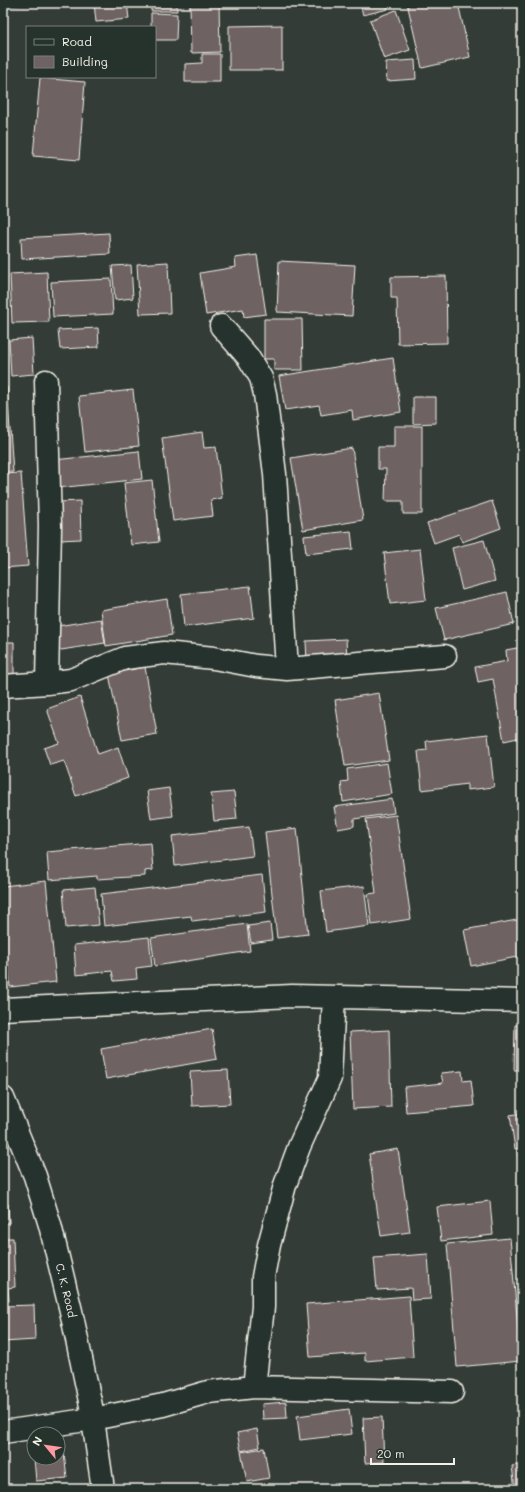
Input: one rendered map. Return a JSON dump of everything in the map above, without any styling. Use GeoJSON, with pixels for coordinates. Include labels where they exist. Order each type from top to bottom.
{"type":"FeatureCollection","features":[{"type":"Feature","properties":{"kind":"street"},"geometry":{"type":"LineString","coordinates":[[222,326],[248,357],[261,378],[265,394],[275,474],[287,669]]}},
{"type":"Feature","properties":{"kind":"street"},"geometry":{"type":"LineString","coordinates":[[46,382],[50,526],[46,683]]}},
{"type":"Feature","properties":{"kind":"street"},"geometry":{"type":"LineString","coordinates":[[3,686],[71,680],[124,658],[164,653],[214,658],[256,666],[287,669],[445,656]]}},
{"type":"Feature","properties":{"kind":"street"},"geometry":{"type":"LineString","coordinates":[[3,1010],[292,996],[522,1001]]}},
{"type":"Feature","properties":{"kind":"street"},"geometry":{"type":"LineString","coordinates":[[254,1388],[263,1307],[263,1277],[268,1245],[285,1185],[298,1147],[330,1078],[334,997]]}},
{"type":"Feature","properties":{"kind":"street","name":"C. K. Road"},"geometry":{"type":"LineString","coordinates":[[3,1098],[35,1176],[50,1225],[71,1311],[93,1419],[103,1489]]}},
{"type":"Feature","properties":{"kind":"street"},"geometry":{"type":"LineString","coordinates":[[3,1432],[93,1419],[163,1405],[208,1392],[254,1388],[452,1392]]}},
{"type":"Feature","properties":{"kind":"building"},"geometry":{"type":"Polygon","coordinates":[[[7,3],[36,3],[7,6],[7,3]]]}},
{"type":"Feature","properties":{"kind":"building"},"geometry":{"type":"Polygon","coordinates":[[[94,3],[127,3],[129,19],[96,22],[94,3]]]}},
{"type":"Feature","properties":{"kind":"building"},"geometry":{"type":"Polygon","coordinates":[[[151,3],[177,3],[177,11],[151,11],[151,3]]]}},
{"type":"Feature","properties":{"kind":"building"},"geometry":{"type":"Polygon","coordinates":[[[190,3],[219,3],[220,52],[191,53],[190,3]]]}},
{"type":"Feature","properties":{"kind":"building"},"geometry":{"type":"Polygon","coordinates":[[[360,3],[386,3],[388,9],[363,15],[360,3]]]}},
{"type":"Feature","properties":{"kind":"building"},"geometry":{"type":"Polygon","coordinates":[[[407,3],[458,3],[470,57],[422,68],[407,3]]]}},
{"type":"Feature","properties":{"kind":"building"},"geometry":{"type":"Polygon","coordinates":[[[396,10],[410,50],[384,59],[370,20],[396,10]]]}},
{"type":"Feature","properties":{"kind":"building"},"geometry":{"type":"Polygon","coordinates":[[[151,13],[177,14],[176,40],[156,40],[156,26],[151,26],[151,13]]]}},
{"type":"Feature","properties":{"kind":"building"},"geometry":{"type":"Polygon","coordinates":[[[282,25],[282,70],[229,70],[229,26],[282,25]]]}},
{"type":"Feature","properties":{"kind":"building"},"geometry":{"type":"Polygon","coordinates":[[[202,54],[220,54],[220,82],[185,82],[185,64],[202,63],[202,54]]]}},
{"type":"Feature","properties":{"kind":"building"},"geometry":{"type":"Polygon","coordinates":[[[415,60],[416,79],[387,81],[386,62],[415,60]]]}},
{"type":"Feature","properties":{"kind":"building"},"geometry":{"type":"Polygon","coordinates":[[[40,78],[85,82],[79,160],[33,156],[40,78]]]}},
{"type":"Feature","properties":{"kind":"building"},"geometry":{"type":"Polygon","coordinates":[[[109,233],[110,254],[22,259],[21,238],[109,233]]]}},
{"type":"Feature","properties":{"kind":"building"},"geometry":{"type":"Polygon","coordinates":[[[257,255],[266,314],[244,317],[243,309],[206,315],[200,273],[236,267],[235,258],[257,255]]]}},
{"type":"Feature","properties":{"kind":"building"},"geometry":{"type":"Polygon","coordinates":[[[279,261],[355,265],[352,316],[277,312],[279,261]]]}},
{"type":"Feature","properties":{"kind":"building"},"geometry":{"type":"Polygon","coordinates":[[[168,262],[170,313],[140,314],[137,264],[168,262]]]}},
{"type":"Feature","properties":{"kind":"building"},"geometry":{"type":"Polygon","coordinates":[[[131,265],[133,298],[115,300],[112,266],[131,265]]]}},
{"type":"Feature","properties":{"kind":"building"},"geometry":{"type":"Polygon","coordinates":[[[47,272],[49,322],[12,323],[10,274],[47,272]]]}},
{"type":"Feature","properties":{"kind":"building"},"geometry":{"type":"Polygon","coordinates":[[[446,276],[447,343],[398,344],[397,298],[391,298],[391,277],[446,276]]]}},
{"type":"Feature","properties":{"kind":"building"},"geometry":{"type":"Polygon","coordinates":[[[111,279],[113,314],[53,317],[51,282],[111,279]]]}},
{"type":"Feature","properties":{"kind":"building"},"geometry":{"type":"Polygon","coordinates":[[[264,319],[302,319],[303,370],[274,370],[274,359],[264,359],[264,319]]]}},
{"type":"Feature","properties":{"kind":"building"},"geometry":{"type":"Polygon","coordinates":[[[98,328],[99,347],[60,349],[58,330],[98,328]]]}},
{"type":"Feature","properties":{"kind":"building"},"geometry":{"type":"Polygon","coordinates":[[[32,338],[34,374],[11,376],[9,340],[32,338]]]}},
{"type":"Feature","properties":{"kind":"building"},"geometry":{"type":"Polygon","coordinates":[[[393,358],[401,412],[353,420],[352,410],[321,415],[319,405],[285,410],[279,376],[393,358]]]}},
{"type":"Feature","properties":{"kind":"building"},"geometry":{"type":"Polygon","coordinates":[[[3,387],[7,387],[13,472],[3,472],[3,387]]]}},
{"type":"Feature","properties":{"kind":"building"},"geometry":{"type":"Polygon","coordinates":[[[133,390],[139,446],[85,452],[79,396],[133,390]]]}},
{"type":"Feature","properties":{"kind":"building"},"geometry":{"type":"Polygon","coordinates":[[[413,397],[436,397],[436,423],[413,424],[413,397]]]}},
{"type":"Feature","properties":{"kind":"building"},"geometry":{"type":"Polygon","coordinates":[[[394,426],[422,426],[422,514],[403,514],[403,501],[385,501],[386,469],[378,469],[378,447],[394,447],[394,426]]]}},
{"type":"Feature","properties":{"kind":"building"},"geometry":{"type":"Polygon","coordinates":[[[202,432],[204,448],[216,447],[222,498],[211,500],[213,516],[173,521],[162,438],[202,432]]]}},
{"type":"Feature","properties":{"kind":"building"},"geometry":{"type":"Polygon","coordinates":[[[352,448],[363,520],[303,530],[291,458],[352,448]]]}},
{"type":"Feature","properties":{"kind":"building"},"geometry":{"type":"Polygon","coordinates":[[[139,451],[142,479],[57,488],[54,460],[139,451]]]}},
{"type":"Feature","properties":{"kind":"building"},"geometry":{"type":"Polygon","coordinates":[[[21,473],[28,566],[3,568],[3,474],[21,473]]]}},
{"type":"Feature","properties":{"kind":"building"},"geometry":{"type":"Polygon","coordinates":[[[152,480],[159,542],[131,545],[124,483],[152,480]]]}},
{"type":"Feature","properties":{"kind":"building"},"geometry":{"type":"Polygon","coordinates":[[[80,501],[81,539],[59,540],[59,502],[80,501]]]}},
{"type":"Feature","properties":{"kind":"building"},"geometry":{"type":"Polygon","coordinates":[[[492,501],[501,528],[462,542],[459,534],[434,543],[427,523],[492,501]]]}},
{"type":"Feature","properties":{"kind":"building"},"geometry":{"type":"Polygon","coordinates":[[[351,531],[353,549],[306,554],[304,536],[351,531]]]}},
{"type":"Feature","properties":{"kind":"building"},"geometry":{"type":"Polygon","coordinates":[[[484,540],[495,581],[462,590],[452,548],[484,540]]]}},
{"type":"Feature","properties":{"kind":"building"},"geometry":{"type":"Polygon","coordinates":[[[420,549],[426,600],[390,604],[384,553],[420,549]]]}},
{"type":"Feature","properties":{"kind":"building"},"geometry":{"type":"Polygon","coordinates":[[[250,586],[254,618],[184,627],[181,594],[250,586]]]}},
{"type":"Feature","properties":{"kind":"building"},"geometry":{"type":"Polygon","coordinates":[[[507,592],[514,624],[444,640],[436,608],[507,592]]]}},
{"type":"Feature","properties":{"kind":"building"},"geometry":{"type":"Polygon","coordinates":[[[167,599],[172,635],[106,646],[101,610],[167,599]]]}},
{"type":"Feature","properties":{"kind":"building"},"geometry":{"type":"Polygon","coordinates":[[[101,619],[105,643],[55,651],[51,627],[101,619]]]}},
{"type":"Feature","properties":{"kind":"building"},"geometry":{"type":"Polygon","coordinates":[[[346,639],[347,659],[307,662],[306,641],[346,639]]]}},
{"type":"Feature","properties":{"kind":"building"},"geometry":{"type":"Polygon","coordinates":[[[3,642],[14,642],[14,679],[3,679],[3,642]]]}},
{"type":"Feature","properties":{"kind":"building"},"geometry":{"type":"Polygon","coordinates":[[[522,647],[522,737],[504,741],[493,679],[478,682],[475,667],[507,661],[506,650],[522,647]]]}},
{"type":"Feature","properties":{"kind":"building"},"geometry":{"type":"Polygon","coordinates":[[[145,667],[157,734],[122,740],[109,674],[145,667]]]}},
{"type":"Feature","properties":{"kind":"building"},"geometry":{"type":"Polygon","coordinates":[[[379,693],[389,760],[345,766],[335,700],[379,693]]]}},
{"type":"Feature","properties":{"kind":"building"},"geometry":{"type":"Polygon","coordinates":[[[80,697],[98,754],[118,747],[128,778],[76,796],[64,761],[50,765],[44,748],[59,743],[47,709],[80,697]]]}},
{"type":"Feature","properties":{"kind":"building"},"geometry":{"type":"Polygon","coordinates":[[[488,734],[494,787],[467,790],[467,784],[422,790],[418,751],[427,750],[426,741],[488,734]]]}},
{"type":"Feature","properties":{"kind":"building"},"geometry":{"type":"Polygon","coordinates":[[[387,763],[392,794],[343,802],[341,782],[348,781],[347,769],[387,763]]]}},
{"type":"Feature","properties":{"kind":"building"},"geometry":{"type":"Polygon","coordinates":[[[169,788],[173,816],[151,819],[147,791],[169,788]]]}},
{"type":"Feature","properties":{"kind":"building"},"geometry":{"type":"Polygon","coordinates":[[[234,792],[237,819],[214,821],[211,794],[234,792]]]}},
{"type":"Feature","properties":{"kind":"building"},"geometry":{"type":"Polygon","coordinates":[[[392,799],[394,813],[354,819],[354,826],[338,829],[334,807],[392,799]]]}},
{"type":"Feature","properties":{"kind":"building"},"geometry":{"type":"Polygon","coordinates":[[[396,815],[411,919],[372,925],[368,894],[376,893],[366,819],[396,815]]]}},
{"type":"Feature","properties":{"kind":"building"},"geometry":{"type":"Polygon","coordinates":[[[249,827],[253,856],[175,866],[172,836],[249,827]]]}},
{"type":"Feature","properties":{"kind":"building"},"geometry":{"type":"Polygon","coordinates":[[[297,828],[308,934],[277,938],[265,832],[297,828]]]}},
{"type":"Feature","properties":{"kind":"building"},"geometry":{"type":"Polygon","coordinates":[[[151,843],[153,870],[145,871],[145,876],[97,879],[97,876],[49,880],[47,852],[151,843]]]}},
{"type":"Feature","properties":{"kind":"building"},"geometry":{"type":"Polygon","coordinates":[[[262,875],[266,912],[192,921],[191,916],[104,926],[101,894],[262,875]]]}},
{"type":"Feature","properties":{"kind":"building"},"geometry":{"type":"Polygon","coordinates":[[[46,881],[56,982],[10,987],[7,957],[3,958],[3,886],[46,881]]]}},
{"type":"Feature","properties":{"kind":"building"},"geometry":{"type":"Polygon","coordinates":[[[364,886],[369,926],[326,932],[321,891],[364,886]]]}},
{"type":"Feature","properties":{"kind":"building"},"geometry":{"type":"Polygon","coordinates":[[[95,887],[99,925],[66,928],[63,890],[95,887]]]}},
{"type":"Feature","properties":{"kind":"building"},"geometry":{"type":"Polygon","coordinates":[[[522,919],[522,956],[471,966],[464,930],[522,919]]]}},
{"type":"Feature","properties":{"kind":"building"},"geometry":{"type":"Polygon","coordinates":[[[270,923],[272,940],[251,943],[248,926],[270,923]]]}},
{"type":"Feature","properties":{"kind":"building"},"geometry":{"type":"Polygon","coordinates":[[[247,924],[250,951],[155,966],[151,938],[247,924]]]}},
{"type":"Feature","properties":{"kind":"building"},"geometry":{"type":"Polygon","coordinates":[[[149,937],[152,966],[136,968],[137,979],[114,981],[112,971],[76,975],[74,945],[149,937]]]}},
{"type":"Feature","properties":{"kind":"building"},"geometry":{"type":"Polygon","coordinates":[[[515,1025],[522,1025],[522,1070],[514,1070],[515,1025]]]}},
{"type":"Feature","properties":{"kind":"building"},"geometry":{"type":"Polygon","coordinates":[[[212,1029],[217,1059],[106,1079],[101,1049],[212,1029]]]}},
{"type":"Feature","properties":{"kind":"building"},"geometry":{"type":"Polygon","coordinates":[[[389,1030],[391,1107],[353,1109],[350,1032],[389,1030]]]}},
{"type":"Feature","properties":{"kind":"building"},"geometry":{"type":"Polygon","coordinates":[[[228,1070],[230,1104],[192,1106],[190,1072],[228,1070]]]}},
{"type":"Feature","properties":{"kind":"building"},"geometry":{"type":"Polygon","coordinates":[[[462,1071],[463,1081],[471,1080],[474,1106],[406,1112],[404,1087],[443,1083],[441,1073],[462,1071]]]}},
{"type":"Feature","properties":{"kind":"building"},"geometry":{"type":"Polygon","coordinates":[[[522,1113],[522,1148],[515,1149],[510,1115],[522,1113]]]}},
{"type":"Feature","properties":{"kind":"building"},"geometry":{"type":"Polygon","coordinates":[[[398,1149],[410,1232],[381,1236],[369,1154],[398,1149]]]}},
{"type":"Feature","properties":{"kind":"building"},"geometry":{"type":"Polygon","coordinates":[[[522,1150],[522,1178],[517,1151],[522,1150]]]}},
{"type":"Feature","properties":{"kind":"building"},"geometry":{"type":"Polygon","coordinates":[[[490,1201],[493,1235],[441,1241],[437,1207],[490,1201]]]}},
{"type":"Feature","properties":{"kind":"building"},"geometry":{"type":"Polygon","coordinates":[[[3,1204],[8,1204],[9,1223],[3,1223],[3,1204]]]}},
{"type":"Feature","properties":{"kind":"building"},"geometry":{"type":"Polygon","coordinates":[[[3,1238],[13,1238],[15,1287],[8,1288],[9,1301],[3,1301],[3,1238]]]}},
{"type":"Feature","properties":{"kind":"building"},"geometry":{"type":"Polygon","coordinates":[[[510,1238],[521,1361],[457,1367],[447,1244],[510,1238]]]}},
{"type":"Feature","properties":{"kind":"building"},"geometry":{"type":"Polygon","coordinates":[[[428,1254],[431,1299],[412,1300],[411,1288],[377,1290],[374,1258],[428,1254]]]}},
{"type":"Feature","properties":{"kind":"building"},"geometry":{"type":"Polygon","coordinates":[[[409,1296],[413,1357],[365,1361],[365,1353],[310,1357],[306,1304],[409,1296]]]}},
{"type":"Feature","properties":{"kind":"building"},"geometry":{"type":"Polygon","coordinates":[[[34,1305],[35,1340],[3,1342],[3,1306],[34,1305]]]}},
{"type":"Feature","properties":{"kind":"building"},"geometry":{"type":"Polygon","coordinates":[[[286,1402],[287,1418],[263,1419],[262,1404],[286,1402]]]}},
{"type":"Feature","properties":{"kind":"building"},"geometry":{"type":"Polygon","coordinates":[[[349,1409],[352,1434],[300,1440],[297,1416],[349,1409]]]}},
{"type":"Feature","properties":{"kind":"building"},"geometry":{"type":"Polygon","coordinates":[[[382,1417],[384,1462],[365,1463],[363,1418],[382,1417]]]}},
{"type":"Feature","properties":{"kind":"building"},"geometry":{"type":"Polygon","coordinates":[[[257,1429],[260,1447],[241,1451],[237,1433],[257,1429]]]}},
{"type":"Feature","properties":{"kind":"building"},"geometry":{"type":"Polygon","coordinates":[[[264,1448],[269,1478],[247,1482],[241,1452],[264,1448]]]}},
{"type":"Feature","properties":{"kind":"building"},"geometry":{"type":"Polygon","coordinates":[[[522,1464],[522,1489],[515,1489],[512,1466],[522,1464]]]}},
{"type":"Feature","properties":{"kind":"building"},"geometry":{"type":"Polygon","coordinates":[[[35,1466],[66,1466],[67,1478],[36,1481],[35,1466]]]}}]}
